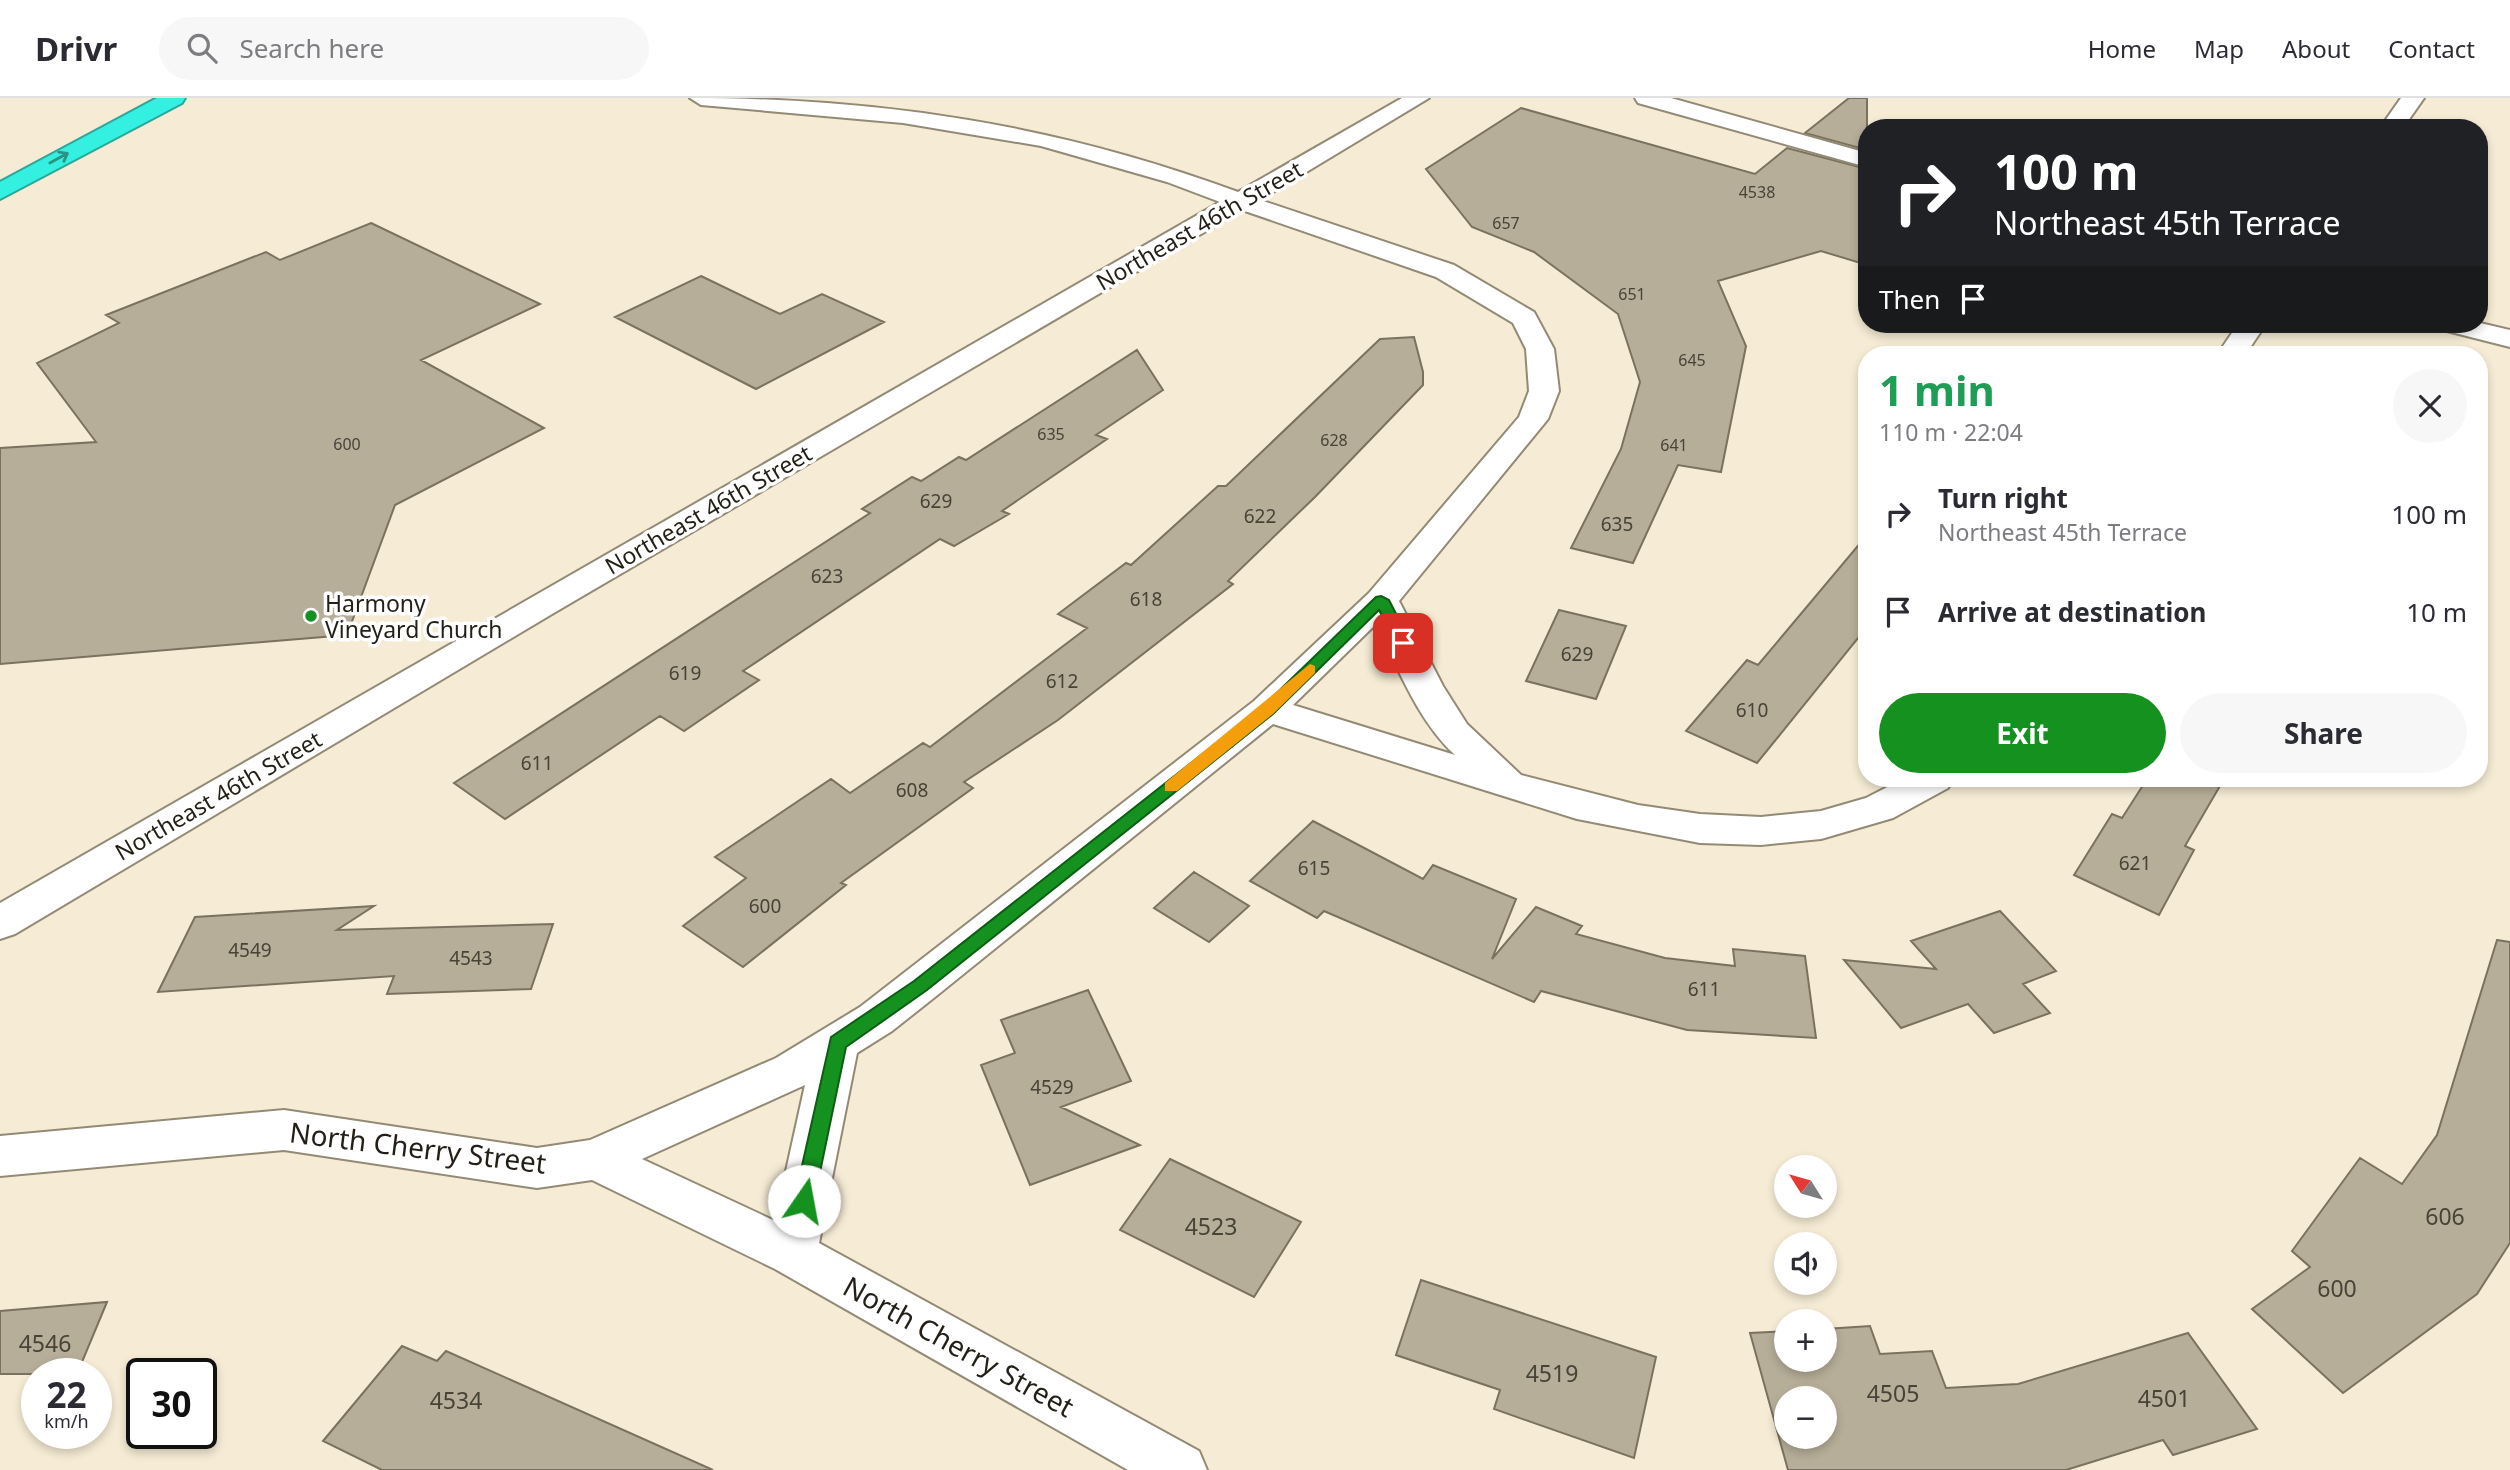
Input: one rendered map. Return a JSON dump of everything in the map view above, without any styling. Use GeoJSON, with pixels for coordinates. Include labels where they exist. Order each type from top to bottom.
{"type":"FeatureCollection","features":[{"type":"Feature","properties":{"kind":"highway"},"geometry":{"type":"LineString","coordinates":[[0,192],[174,98]]}},
{"type":"Feature","properties":{"kind":"street"},"geometry":{"type":"LineString","coordinates":[[595,1159],[792,1071],[837,1043],[920,985],[1268,710],[1381,600],[1533,419],[1544,391],[1540,349],[1524,318],[1478,288],[1445,271],[1112,156],[1021,135],[903,116],[701,98]]}},
{"type":"Feature","properties":{"kind":"street","name":"Northeast 46th Street"},"geometry":{"type":"LineString","coordinates":[[0,923],[1418,98]]}},
{"type":"Feature","properties":{"kind":"street"},"geometry":{"type":"LineString","coordinates":[[1646,98],[1858,157]]}},
{"type":"Feature","properties":{"kind":"street"},"geometry":{"type":"LineString","coordinates":[[1711,116],[1735,98]]}},
{"type":"Feature","properties":{"kind":"street"},"geometry":{"type":"LineString","coordinates":[[2398,119],[2413,98]]}},
{"type":"Feature","properties":{"kind":"street"},"geometry":{"type":"LineString","coordinates":[[2487,333],[2510,339]]}},
{"type":"Feature","properties":{"kind":"street"},"geometry":{"type":"LineString","coordinates":[[1381,600],[1425,686],[1454,733],[1514,787]]}},
{"type":"Feature","properties":{"kind":"street"},"geometry":{"type":"LineString","coordinates":[[1268,710],[1514,787],[1654,823],[1702,830],[1751,831],[1840,821],[1879,809],[1923,787]]}},
{"type":"Feature","properties":{"kind":"street"},"geometry":{"type":"LineString","coordinates":[[792,1253],[837,1043]]}},
{"type":"Feature","properties":{"kind":"street","name":"North Cherry Street"},"geometry":{"type":"LineString","coordinates":[[0,1156],[143,1140],[284,1130],[537,1168],[595,1159],[792,1253],[1180,1470]]}},
{"type":"Feature","properties":{"kind":"building"},"geometry":{"type":"Polygon","coordinates":[[[1849,98],[1867,98],[1867,119],[1858,119],[1858,148],[1805,133],[1849,98]]]}},
{"type":"Feature","properties":{"kind":"building"},"geometry":{"type":"Polygon","coordinates":[[[1521,108],[1755,174],[1787,148],[1858,167],[1858,262],[1821,251],[1718,281],[1746,346],[1721,472],[1678,465],[1633,563],[1571,548],[1621,449],[1640,382],[1618,314],[1534,252],[1472,227],[1426,169],[1521,108]]]}},
{"type":"Feature","properties":{"kind":"building","name":"Harmony Vineyard Church"},"geometry":{"type":"Polygon","coordinates":[[[371,223],[540,304],[421,360],[544,428],[395,505],[347,635],[0,664],[0,448],[96,442],[37,363],[119,323],[106,315],[266,252],[280,260],[371,223]]]}},
{"type":"Feature","properties":{"kind":"building"},"geometry":{"type":"Polygon","coordinates":[[[701,276],[780,314],[822,294],[884,322],[756,389],[615,317],[701,276]]]}},
{"type":"Feature","properties":{"kind":"building"},"geometry":{"type":"Polygon","coordinates":[[[1414,337],[1423,372],[1423,385],[1315,497],[1228,581],[1233,584],[1058,720],[964,782],[973,788],[841,883],[846,885],[743,967],[683,926],[746,878],[715,857],[831,779],[850,793],[923,743],[930,747],[1087,628],[1058,614],[1126,563],[1131,565],[1218,486],[1226,486],[1380,339],[1414,337]]]}},
{"type":"Feature","properties":{"kind":"building"},"geometry":{"type":"Polygon","coordinates":[[[1137,350],[1163,390],[1096,435],[1107,439],[1002,511],[1009,514],[954,546],[940,539],[743,671],[759,680],[684,731],[660,716],[505,819],[454,783],[870,513],[862,509],[912,477],[921,481],[959,457],[966,460],[1137,350]]]}},
{"type":"Feature","properties":{"kind":"building"},"geometry":{"type":"Polygon","coordinates":[[[1858,546],[1858,638],[1757,763],[1686,731],[1747,660],[1758,665],[1858,546]]]}},
{"type":"Feature","properties":{"kind":"building"},"geometry":{"type":"Polygon","coordinates":[[[1559,610],[1626,626],[1596,699],[1526,681],[1559,610]]]}},
{"type":"Feature","properties":{"kind":"building"},"geometry":{"type":"Polygon","coordinates":[[[2142,787],[2219,787],[2185,846],[2194,850],[2159,915],[2074,875],[2112,814],[2122,818],[2142,787]]]}},
{"type":"Feature","properties":{"kind":"building"},"geometry":{"type":"Polygon","coordinates":[[[1313,821],[1423,879],[1433,865],[1516,899],[1492,959],[1536,907],[1582,926],[1576,934],[1665,958],[1735,966],[1733,949],[1805,956],[1816,1038],[1687,1030],[1541,991],[1534,1002],[1324,911],[1317,918],[1250,881],[1313,821]]]}},
{"type":"Feature","properties":{"kind":"building"},"geometry":{"type":"Polygon","coordinates":[[[1194,872],[1249,906],[1209,942],[1154,908],[1194,872]]]}},
{"type":"Feature","properties":{"kind":"building"},"geometry":{"type":"Polygon","coordinates":[[[374,906],[337,930],[553,924],[531,989],[387,994],[394,976],[158,992],[195,917],[374,906]]]}},
{"type":"Feature","properties":{"kind":"building"},"geometry":{"type":"Polygon","coordinates":[[[2000,911],[2056,971],[2023,984],[2050,1013],[1994,1033],[1968,1004],[1901,1028],[1844,960],[1936,969],[1911,941],[2000,911]]]}},
{"type":"Feature","properties":{"kind":"building"},"geometry":{"type":"Polygon","coordinates":[[[2497,940],[2510,942],[2510,1243],[2477,1294],[2343,1393],[2252,1309],[2310,1267],[2292,1251],[2360,1158],[2402,1184],[2437,1135],[2497,940]]]}},
{"type":"Feature","properties":{"kind":"building"},"geometry":{"type":"Polygon","coordinates":[[[1088,990],[1131,1081],[1061,1107],[1140,1145],[1030,1185],[981,1065],[1015,1053],[1001,1020],[1088,990]]]}},
{"type":"Feature","properties":{"kind":"building"},"geometry":{"type":"Polygon","coordinates":[[[1170,1159],[1301,1222],[1254,1297],[1120,1230],[1170,1159]]]}},
{"type":"Feature","properties":{"kind":"building"},"geometry":{"type":"Polygon","coordinates":[[[1421,1280],[1656,1357],[1634,1458],[1494,1409],[1500,1390],[1396,1355],[1421,1280]]]}},
{"type":"Feature","properties":{"kind":"building"},"geometry":{"type":"Polygon","coordinates":[[[107,1302],[84,1358],[21,1358],[21,1374],[0,1374],[0,1311],[107,1302]]]}},
{"type":"Feature","properties":{"kind":"building"},"geometry":{"type":"Polygon","coordinates":[[[1870,1326],[1880,1354],[1932,1351],[1946,1388],[2018,1384],[2188,1333],[2257,1429],[2173,1455],[2163,1440],[2066,1470],[1788,1470],[1782,1449],[1837,1449],[1837,1386],[1774,1386],[1774,1420],[1750,1333],[1774,1332],[1774,1372],[1837,1372],[1837,1328],[1870,1326]]]}},
{"type":"Feature","properties":{"kind":"building"},"geometry":{"type":"Polygon","coordinates":[[[402,1346],[437,1361],[446,1351],[713,1470],[382,1470],[323,1441],[402,1346]]]}},
{"type":"Feature","properties":{"kind":"slow traffic"},"geometry":{"type":"LineString","coordinates":[[1171,787],[1268,710],[1310,669]]}},
{"type":"Feature","properties":{"kind":"place","name":"Harmony Vineyard Church"},"geometry":{"type":"Point","coordinates":[311,616]}},
{"type":"Feature","properties":{"kind":"route"},"geometry":{"type":"LineString","coordinates":[[804,1201],[837,1043],[876,1019],[1268,710],[1381,600],[1403,643]]}}]}
